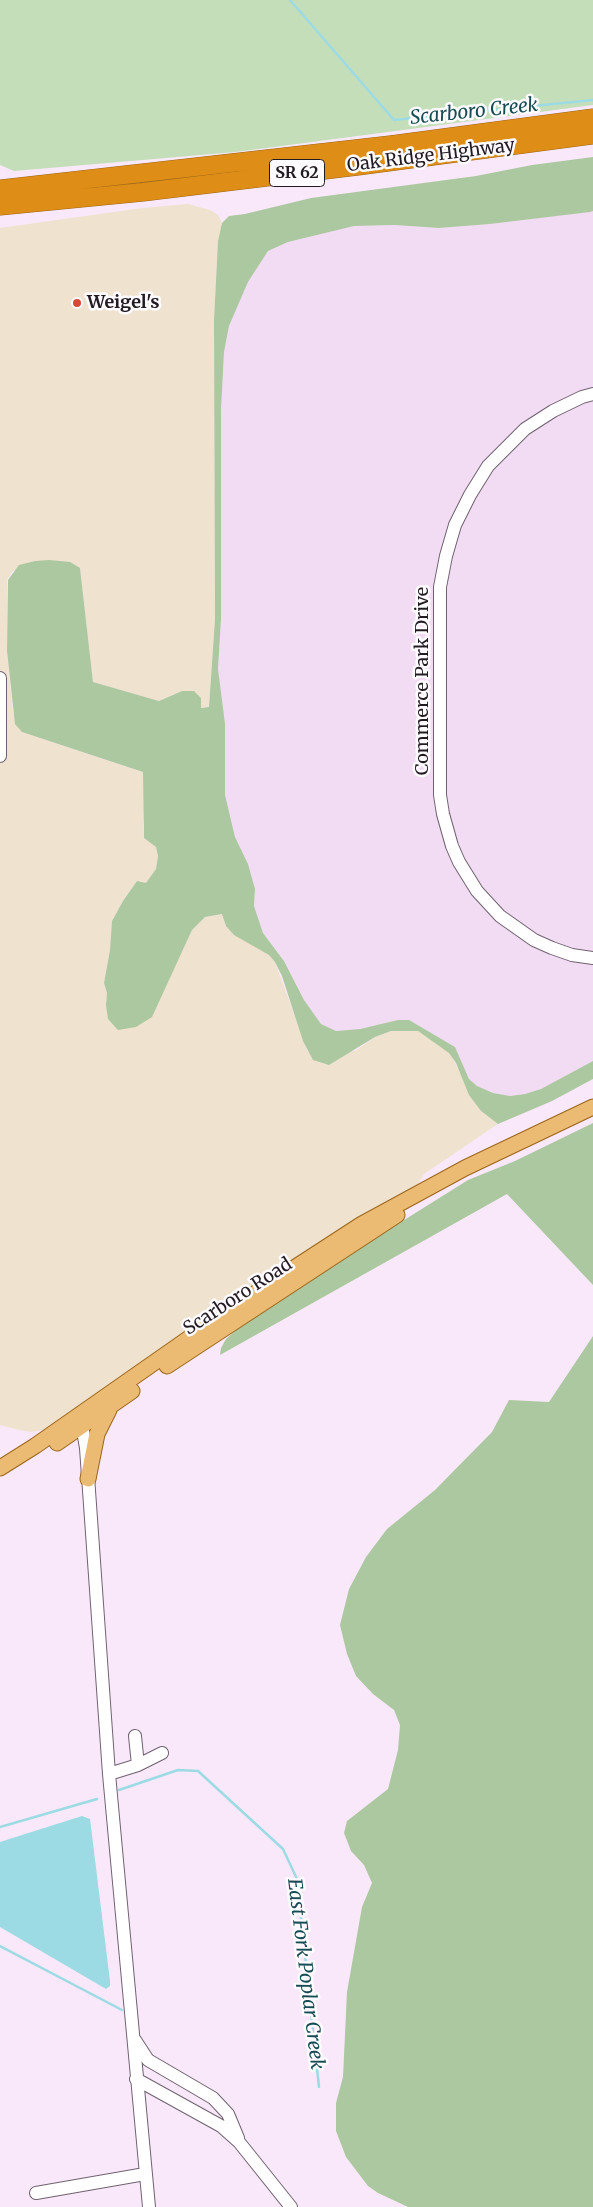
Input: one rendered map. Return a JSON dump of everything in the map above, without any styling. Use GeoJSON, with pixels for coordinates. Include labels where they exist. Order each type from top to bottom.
{"type":"FeatureCollection","features":[{"type":"Feature","properties":{"kind":"highway","name":"Oak Ridge Highway"},"geometry":{"type":"LineString","coordinates":[[0,189],[390,145],[593,118]]}},
{"type":"Feature","properties":{"kind":"highway","name":"Oak Ridge Highway"},"geometry":{"type":"LineString","coordinates":[[0,206],[201,185],[593,135]]}},
{"type":"Feature","properties":{"kind":"main road","name":"Scarboro Road"},"geometry":{"type":"LineString","coordinates":[[1,1471],[79,1422],[226,1313],[362,1224],[458,1172],[593,1107]]}},
{"type":"Feature","properties":{"kind":"main road","name":"Scarboro Road"},"geometry":{"type":"LineString","coordinates":[[79,1422],[112,1406],[171,1363],[308,1273],[402,1212],[501,1152]]}},
{"type":"Feature","properties":{"kind":"main road"},"geometry":{"type":"LineString","coordinates":[[88,1479],[97,1434],[112,1406]]}},
{"type":"Feature","properties":{"kind":"street","name":"Commerce Park Drive"},"geometry":{"type":"LineString","coordinates":[[593,394],[582,397],[553,411],[525,429],[488,466],[470,495],[455,525],[440,587],[440,795],[452,846],[459,862],[477,891],[500,916],[534,940],[572,955],[593,958]]}},
{"type":"Feature","properties":{"kind":"street"},"geometry":{"type":"LineString","coordinates":[[0,678],[0,756]]}},
{"type":"Feature","properties":{"kind":"street"},"geometry":{"type":"LineString","coordinates":[[79,1422],[86,1448],[109,1774],[149,2207]]}},
{"type":"Feature","properties":{"kind":"street"},"geometry":{"type":"LineString","coordinates":[[135,1736],[138,1765]]}},
{"type":"Feature","properties":{"kind":"street"},"geometry":{"type":"LineString","coordinates":[[109,1774],[138,1765],[162,1753]]}},
{"type":"Feature","properties":{"kind":"street"},"geometry":{"type":"LineString","coordinates":[[134,2038],[148,2060],[213,2098],[228,2114],[239,2142]]}},
{"type":"Feature","properties":{"kind":"street"},"geometry":{"type":"LineString","coordinates":[[136,2079],[221,2126],[239,2142],[291,2207]]}},
{"type":"Feature","properties":{"kind":"street"},"geometry":{"type":"LineString","coordinates":[[36,2193],[145,2174]]}},
{"type":"Feature","properties":{"kind":"shaded area"},"geometry":{"type":"Polygon","coordinates":[[[188,204],[210,210],[218,215],[222,223],[218,241],[214,320],[215,619],[209,707],[201,708],[182,691],[159,701],[93,682],[80,568],[13,571],[7,580],[7,651],[13,712],[22,732],[143,772],[145,785],[144,838],[156,847],[158,856],[156,869],[146,884],[137,881],[112,921],[110,950],[104,983],[107,993],[106,1005],[159,999],[192,930],[205,917],[222,914],[226,926],[269,955],[275,962],[308,1052],[355,1051],[375,1037],[391,1031],[418,1031],[449,1052],[481,1111],[498,1124],[424,1174],[415,1190],[306,1250],[55,1428],[31,1432],[0,1425],[0,228],[142,208],[188,204]]]}},
{"type":"Feature","properties":{"kind":"shaded area"},"geometry":{"type":"Polygon","coordinates":[[[593,211],[593,1061],[541,1089],[510,1096],[493,1093],[477,1086],[469,1079],[455,1047],[409,1020],[398,1020],[360,1029],[336,1031],[321,1024],[304,1000],[284,960],[263,933],[254,906],[255,889],[248,864],[235,837],[225,795],[218,669],[221,619],[221,410],[224,352],[229,326],[248,282],[268,251],[288,242],[353,226],[395,225],[439,228],[490,224],[593,211]]]}},
{"type":"Feature","properties":{"kind":"green space"},"geometry":{"type":"Polygon","coordinates":[[[0,0],[593,0],[593,105],[236,152],[14,171],[0,165],[0,0]]]}},
{"type":"Feature","properties":{"kind":"green space"},"geometry":{"type":"Polygon","coordinates":[[[593,157],[593,211],[590,212],[439,228],[395,225],[354,226],[288,242],[268,251],[248,282],[229,326],[224,352],[221,410],[221,619],[218,669],[225,724],[225,795],[235,837],[248,864],[255,889],[254,906],[263,933],[284,961],[304,1000],[321,1024],[336,1031],[360,1029],[398,1020],[409,1020],[455,1047],[469,1079],[477,1086],[493,1093],[510,1096],[541,1089],[593,1061],[593,1079],[552,1101],[498,1124],[481,1111],[469,1095],[456,1063],[449,1053],[418,1031],[391,1031],[375,1037],[329,1065],[313,1060],[303,1041],[282,976],[275,962],[269,955],[234,935],[226,926],[222,914],[205,917],[192,930],[152,1017],[136,1027],[118,1030],[108,1019],[107,993],[104,983],[110,950],[112,921],[137,881],[146,883],[156,869],[158,856],[156,847],[144,838],[143,772],[22,732],[15,724],[7,651],[8,580],[19,565],[35,561],[70,562],[80,568],[93,682],[159,701],[182,691],[194,691],[201,698],[201,708],[209,707],[215,619],[214,320],[218,241],[222,223],[229,216],[311,198],[476,176],[532,165],[593,157]]]}},
{"type":"Feature","properties":{"kind":"green space"},"geometry":{"type":"Polygon","coordinates":[[[593,1123],[593,1285],[507,1194],[220,1355],[221,1348],[226,1339],[235,1331],[318,1274],[468,1180],[515,1161],[593,1123]]]}},
{"type":"Feature","properties":{"kind":"green space"},"geometry":{"type":"Polygon","coordinates":[[[593,1336],[593,2207],[408,2207],[378,2193],[368,2186],[346,2157],[336,2131],[336,2103],[343,2077],[347,1992],[362,1907],[372,1883],[364,1865],[351,1851],[344,1833],[347,1821],[388,1789],[398,1750],[400,1725],[394,1710],[373,1694],[356,1676],[347,1654],[340,1625],[349,1589],[366,1557],[387,1529],[435,1490],[492,1432],[509,1400],[549,1402],[593,1336]]]}},
{"type":"Feature","properties":{"kind":"water"},"geometry":{"type":"Polygon","coordinates":[[[82,1816],[90,1819],[110,1981],[110,1986],[106,1989],[0,1927],[0,1842],[82,1816]]]}},
{"type":"Feature","properties":{"kind":"waterway","name":"Scarboro Creek"},"geometry":{"type":"LineString","coordinates":[[290,0],[394,120],[593,100]]}},
{"type":"Feature","properties":{"kind":"waterway","name":"East Fork Poplar Creek"},"geometry":{"type":"LineString","coordinates":[[119,1790],[178,1770],[198,1771],[283,1849],[297,1879],[319,2087]]}},
{"type":"Feature","properties":{"kind":"waterway","name":"East Fork Poplar Creek"},"geometry":{"type":"LineString","coordinates":[[0,1827],[97,1799]]}},
{"type":"Feature","properties":{"kind":"waterway","name":"East Fork Poplar Creek"},"geometry":{"type":"LineString","coordinates":[[0,1946],[122,2010]]}},
{"type":"Feature","properties":{"kind":"place","name":"Weigel's"},"geometry":{"type":"Point","coordinates":[77,303]}}]}
